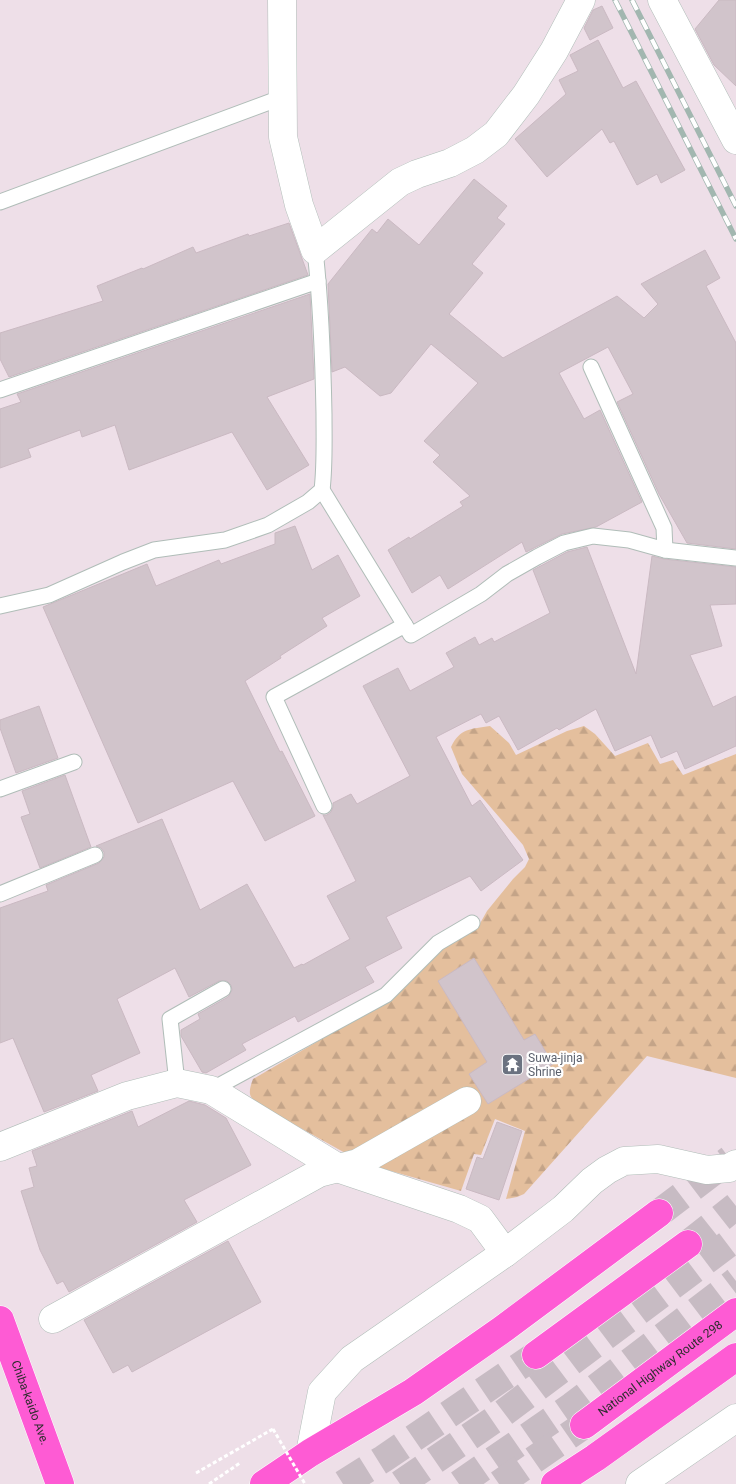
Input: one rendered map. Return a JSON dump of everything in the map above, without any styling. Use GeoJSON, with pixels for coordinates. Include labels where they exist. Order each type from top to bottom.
{"type":"FeatureCollection","features":[{"type":"Feature","properties":{"kind":"highway"},"geometry":{"type":"LineString","coordinates":[[264,1484],[310,1453],[421,1386],[503,1329],[659,1213]]}},
{"type":"Feature","properties":{"kind":"highway"},"geometry":{"type":"LineString","coordinates":[[536,1355],[688,1244]]}},
{"type":"Feature","properties":{"kind":"highway","name":"National Highway Route 298"},"geometry":{"type":"LineString","coordinates":[[584,1426],[736,1312]]}},
{"type":"Feature","properties":{"kind":"highway","name":"Chiba-kaido Ave."},"geometry":{"type":"LineString","coordinates":[[0,1320],[60,1484]]}},
{"type":"Feature","properties":{"kind":"highway"},"geometry":{"type":"LineString","coordinates":[[555,1484],[595,1458],[736,1357]]}},
{"type":"Feature","properties":{"kind":"street"},"geometry":{"type":"LineString","coordinates":[[282,0],[283,137],[299,205],[315,250],[400,182],[450,163],[475,150],[496,134],[526,95],[554,51],[581,0]]}},
{"type":"Feature","properties":{"kind":"street"},"geometry":{"type":"LineString","coordinates":[[662,0],[732,123]]}},
{"type":"Feature","properties":{"kind":"street"},"geometry":{"type":"LineString","coordinates":[[0,1147],[127,1096],[177,1083],[211,1090],[340,1169],[459,1209],[480,1220],[505,1253]]}},
{"type":"Feature","properties":{"kind":"street"},"geometry":{"type":"LineString","coordinates":[[53,1319],[319,1173],[358,1164],[467,1101]]}},
{"type":"Feature","properties":{"kind":"street"},"geometry":{"type":"LineString","coordinates":[[310,1453],[322,1392],[352,1359],[505,1253],[563,1209],[592,1181],[607,1170],[624,1161],[658,1159],[707,1170],[729,1168],[736,1164]]}},
{"type":"Feature","properties":{"kind":"street"},"geometry":{"type":"LineString","coordinates":[[640,1484],[736,1418]]}},
{"type":"Feature","properties":{"kind":"lane"},"geometry":{"type":"LineString","coordinates":[[0,202],[282,97]]}},
{"type":"Feature","properties":{"kind":"lane"},"geometry":{"type":"LineString","coordinates":[[315,250],[324,386],[324,472],[322,490],[411,635],[481,594],[507,574],[564,544],[593,536],[629,540],[665,550],[736,558]]}},
{"type":"Feature","properties":{"kind":"lane"},"geometry":{"type":"LineString","coordinates":[[0,390],[318,281]]}},
{"type":"Feature","properties":{"kind":"lane"},"geometry":{"type":"LineString","coordinates":[[591,367],[664,528],[665,550]]}},
{"type":"Feature","properties":{"kind":"lane"},"geometry":{"type":"LineString","coordinates":[[0,606],[50,595],[154,550],[225,540],[268,525],[308,502],[322,490]]}},
{"type":"Feature","properties":{"kind":"lane"},"geometry":{"type":"LineString","coordinates":[[324,806],[274,697],[405,624]]}},
{"type":"Feature","properties":{"kind":"lane"},"geometry":{"type":"LineString","coordinates":[[0,789],[74,762]]}},
{"type":"Feature","properties":{"kind":"lane"},"geometry":{"type":"LineString","coordinates":[[0,894],[95,855]]}},
{"type":"Feature","properties":{"kind":"lane"},"geometry":{"type":"LineString","coordinates":[[211,1090],[386,995],[438,943],[472,923]]}},
{"type":"Feature","properties":{"kind":"lane"},"geometry":{"type":"LineString","coordinates":[[177,1083],[170,1019],[223,989]]}},
{"type":"Feature","properties":{"kind":"path"},"geometry":{"type":"LineString","coordinates":[[196,1473],[273,1429],[305,1484]]}},
{"type":"Feature","properties":{"kind":"green space"},"geometry":{"type":"Polygon","coordinates":[[[490,726],[509,743],[516,755],[567,731],[584,726],[595,734],[615,756],[648,743],[660,764],[673,760],[683,775],[736,754],[736,1078],[647,1056],[524,1194],[506,1199],[525,1131],[495,1119],[481,1155],[474,1154],[461,1191],[363,1163],[263,1107],[250,1096],[253,1079],[387,1001],[442,946],[478,927],[487,911],[525,867],[529,859],[523,845],[462,774],[451,747],[458,736],[467,730],[490,726]]]}},
{"type":"Feature","properties":{"kind":"building"},"geometry":{"type":"Polygon","coordinates":[[[719,0],[736,0],[736,86],[714,65],[695,29],[719,0]]]}},
{"type":"Feature","properties":{"kind":"building"},"geometry":{"type":"Polygon","coordinates":[[[602,6],[613,28],[590,40],[584,28],[593,10],[602,6]]]}},
{"type":"Feature","properties":{"kind":"building"},"geometry":{"type":"Polygon","coordinates":[[[598,40],[623,88],[636,81],[685,170],[661,183],[657,174],[637,185],[614,141],[610,143],[602,129],[547,177],[515,139],[566,94],[559,80],[578,71],[570,55],[598,40]]]}},
{"type":"Feature","properties":{"kind":"building"},"geometry":{"type":"Polygon","coordinates":[[[474,179],[507,206],[497,218],[505,224],[472,264],[483,273],[449,314],[503,358],[617,296],[644,318],[658,304],[641,284],[705,250],[720,278],[706,286],[736,343],[736,549],[687,543],[659,494],[617,402],[633,394],[608,347],[559,373],[584,419],[600,410],[642,502],[596,527],[562,534],[526,552],[522,542],[448,589],[440,575],[412,593],[388,550],[409,537],[410,539],[463,506],[460,502],[470,496],[433,462],[440,455],[424,441],[478,383],[431,344],[391,393],[380,396],[345,367],[332,372],[328,284],[372,229],[377,233],[388,219],[419,245],[474,179]]]}},
{"type":"Feature","properties":{"kind":"building"},"geometry":{"type":"Polygon","coordinates":[[[289,223],[308,275],[9,377],[0,359],[0,333],[103,301],[97,286],[143,269],[193,247],[196,253],[248,234],[249,236],[289,223]]]}},
{"type":"Feature","properties":{"kind":"building"},"geometry":{"type":"Polygon","coordinates":[[[310,294],[314,379],[267,397],[309,465],[267,490],[232,432],[129,470],[115,425],[82,437],[80,430],[28,449],[31,457],[0,468],[0,409],[21,402],[17,394],[310,294]]]}},
{"type":"Feature","properties":{"kind":"building"},"geometry":{"type":"Polygon","coordinates":[[[295,526],[312,570],[338,555],[360,596],[322,618],[327,626],[245,681],[280,752],[282,751],[315,816],[265,841],[233,781],[138,823],[43,607],[147,564],[156,586],[219,560],[221,564],[275,544],[275,533],[295,526]]]}},
{"type":"Feature","properties":{"kind":"building"},"geometry":{"type":"Polygon","coordinates":[[[587,547],[636,674],[652,556],[736,567],[736,604],[710,605],[722,646],[690,655],[713,707],[736,696],[736,746],[685,769],[677,751],[661,758],[651,735],[615,751],[596,709],[518,750],[499,716],[486,723],[481,714],[436,737],[472,806],[480,800],[523,860],[481,891],[470,876],[386,917],[402,948],[365,967],[374,982],[298,1022],[295,1016],[242,1044],[246,1050],[206,1073],[202,1072],[181,1036],[181,1030],[200,1019],[198,1014],[228,997],[232,990],[231,985],[227,981],[219,981],[189,997],[175,968],[117,999],[140,1053],[91,1075],[98,1091],[44,1112],[13,1038],[0,1043],[0,908],[48,891],[46,885],[99,863],[104,857],[104,852],[96,846],[162,819],[200,910],[247,884],[294,968],[350,939],[327,896],[356,881],[323,815],[331,812],[333,803],[351,794],[357,804],[410,776],[363,686],[398,668],[410,691],[454,667],[446,653],[475,637],[479,645],[492,638],[494,642],[550,613],[533,570],[567,552],[587,547]]]}},
{"type":"Feature","properties":{"kind":"building"},"geometry":{"type":"Polygon","coordinates":[[[39,706],[58,758],[16,773],[0,728],[0,720],[39,706]]]}},
{"type":"Feature","properties":{"kind":"building"},"geometry":{"type":"Polygon","coordinates":[[[65,775],[91,847],[40,868],[21,817],[30,814],[22,791],[65,775]]]}},
{"type":"Feature","properties":{"kind":"building"},"geometry":{"type":"Polygon","coordinates":[[[474,958],[524,1040],[535,1034],[553,1064],[488,1104],[469,1074],[487,1062],[438,981],[474,958]]]}},
{"type":"Feature","properties":{"kind":"building"},"geometry":{"type":"Polygon","coordinates":[[[189,1101],[205,1105],[226,1118],[251,1165],[184,1200],[197,1222],[69,1292],[63,1281],[57,1284],[40,1250],[21,1191],[34,1187],[29,1168],[37,1166],[32,1151],[132,1111],[138,1127],[189,1101]]]}},
{"type":"Feature","properties":{"kind":"building"},"geometry":{"type":"Polygon","coordinates":[[[497,1122],[522,1131],[499,1200],[466,1189],[477,1157],[483,1159],[497,1122]]]}},
{"type":"Feature","properties":{"kind":"building"},"geometry":{"type":"Polygon","coordinates":[[[228,1241],[261,1302],[132,1372],[128,1365],[113,1373],[84,1320],[228,1241]]]}},
{"type":"Feature","properties":{"kind":"tunnel"},"geometry":{"type":"LineString","coordinates":[[659,1213],[730,1159]]}},
{"type":"Feature","properties":{"kind":"tunnel"},"geometry":{"type":"LineString","coordinates":[[688,1244],[736,1206]]}},
{"type":"Feature","properties":{"kind":"tunnel"},"geometry":{"type":"LineString","coordinates":[[400,1484],[498,1417],[736,1238]]}},
{"type":"Feature","properties":{"kind":"tunnel"},"geometry":{"type":"LineString","coordinates":[[459,1484],[572,1406],[736,1281]]}},
{"type":"Feature","properties":{"kind":"tunnel"},"geometry":{"type":"LineString","coordinates":[[343,1484],[536,1355]]}},
{"type":"Feature","properties":{"kind":"tunnel"},"geometry":{"type":"LineString","coordinates":[[499,1484],[584,1425]]}},
{"type":"Feature","properties":{"kind":"railway"},"geometry":{"type":"LineString","coordinates":[[615,0],[736,239]]}},
{"type":"Feature","properties":{"kind":"railway"},"geometry":{"type":"LineString","coordinates":[[632,0],[736,206]]}},
{"type":"Feature","properties":{"kind":"place","name":"Suwa-jinja Shrine"},"geometry":{"type":"Point","coordinates":[512,1065]}}]}
